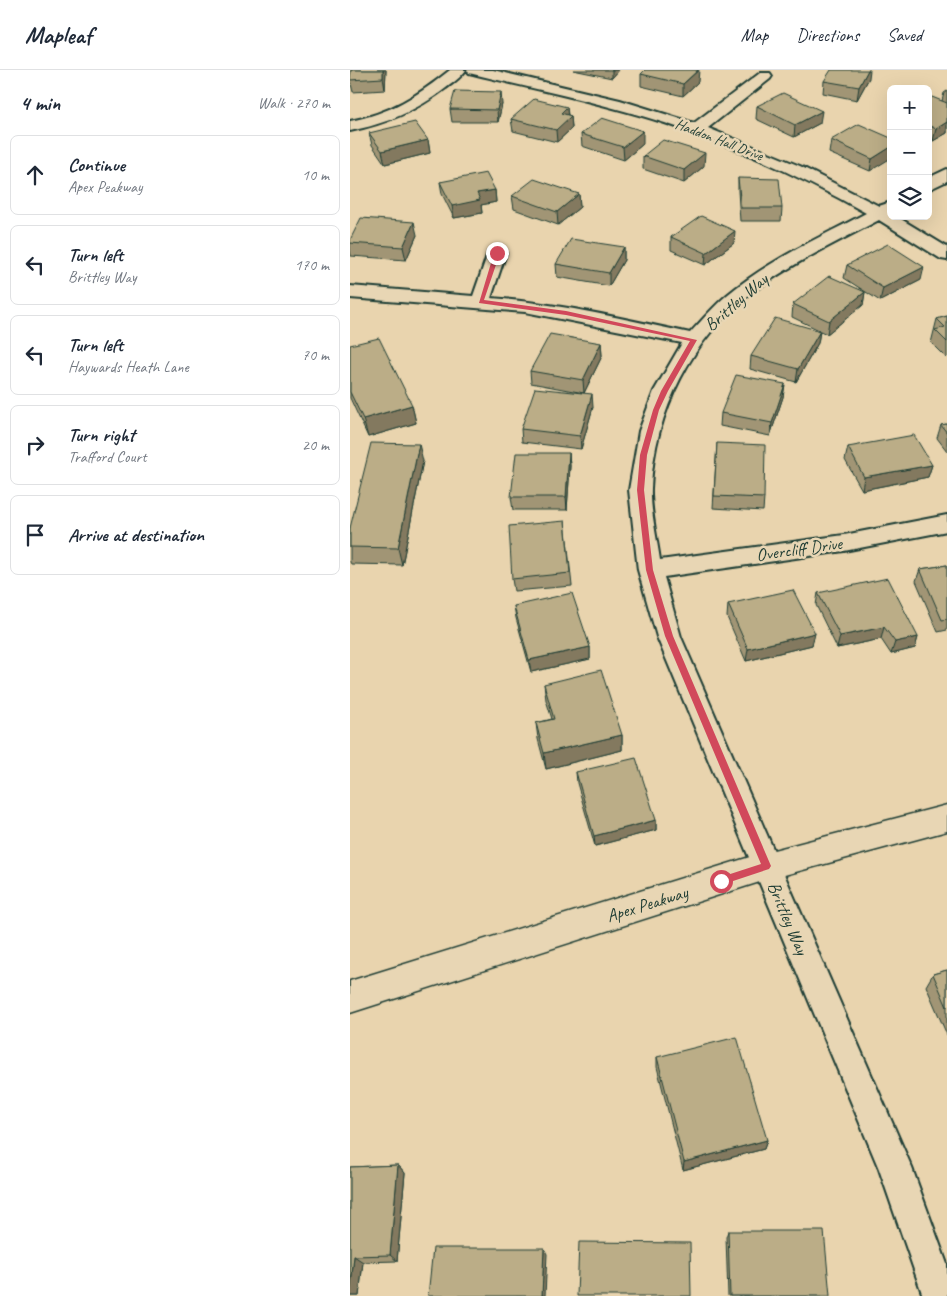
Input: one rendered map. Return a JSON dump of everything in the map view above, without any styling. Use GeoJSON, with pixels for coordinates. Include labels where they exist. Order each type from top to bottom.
{"type":"FeatureCollection","features":[{"type":"Feature","properties":{"kind":"main road","name":"Apex Peakway"},"geometry":{"type":"LineString","coordinates":[[350,997],[766,866],[947,818]]}},
{"type":"Feature","properties":{"kind":"street"},"geometry":{"type":"LineString","coordinates":[[350,126],[377,120],[416,104],[459,70]]}},
{"type":"Feature","properties":{"kind":"street","name":"Haddon Hall Drive"},"geometry":{"type":"LineString","coordinates":[[474,70],[620,106],[696,128],[885,210],[947,255]]}},
{"type":"Feature","properties":{"kind":"street"},"geometry":{"type":"LineString","coordinates":[[696,128],[765,76]]}},
{"type":"Feature","properties":{"kind":"street"},"geometry":{"type":"LineString","coordinates":[[932,183],[947,174]]}},
{"type":"Feature","properties":{"kind":"street","name":"Brittley Way"},"geometry":{"type":"LineString","coordinates":[[885,210],[807,250],[769,273],[732,300],[694,340],[664,391],[649,431],[640,490],[650,570],[669,636],[895,1168],[941,1296]]}},
{"type":"Feature","properties":{"kind":"street"},"geometry":{"type":"LineString","coordinates":[[481,301],[497,253]]}},
{"type":"Feature","properties":{"kind":"street"},"geometry":{"type":"LineString","coordinates":[[350,292],[481,301],[566,313],[694,340]]}},
{"type":"Feature","properties":{"kind":"street","name":"Overcliff Drive"},"geometry":{"type":"LineString","coordinates":[[650,570],[844,543],[947,523]]}},
{"type":"Feature","properties":{"kind":"building"},"geometry":{"type":"Polygon","coordinates":[[[351,70],[383,70],[383,78],[350,80],[351,70]]]}},
{"type":"Feature","properties":{"kind":"building"},"geometry":{"type":"Polygon","coordinates":[[[645,70],[698,70],[683,84],[641,74],[645,70]]]}},
{"type":"Feature","properties":{"kind":"building"},"geometry":{"type":"Polygon","coordinates":[[[831,70],[868,70],[859,87],[824,81],[831,70]]]}},
{"type":"Feature","properties":{"kind":"building"},"geometry":{"type":"Polygon","coordinates":[[[455,91],[501,92],[497,110],[450,109],[455,91]]]}},
{"type":"Feature","properties":{"kind":"building"},"geometry":{"type":"Polygon","coordinates":[[[783,93],[822,111],[795,125],[757,106],[783,93]]]}},
{"type":"Feature","properties":{"kind":"building"},"geometry":{"type":"Polygon","coordinates":[[[932,97],[947,103],[947,122],[936,129],[932,127],[932,97]]]}},
{"type":"Feature","properties":{"kind":"building"},"geometry":{"type":"Polygon","coordinates":[[[534,99],[567,107],[561,113],[571,116],[556,130],[511,119],[534,99]]]}},
{"type":"Feature","properties":{"kind":"building"},"geometry":{"type":"Polygon","coordinates":[[[602,118],[643,131],[623,147],[581,134],[602,118]]]}},
{"type":"Feature","properties":{"kind":"building"},"geometry":{"type":"Polygon","coordinates":[[[415,122],[428,140],[382,151],[369,133],[415,122]]]}},
{"type":"Feature","properties":{"kind":"building"},"geometry":{"type":"Polygon","coordinates":[[[859,124],[887,136],[887,150],[872,159],[831,140],[859,124]]]}},
{"type":"Feature","properties":{"kind":"building"},"geometry":{"type":"Polygon","coordinates":[[[663,140],[705,153],[684,170],[643,156],[663,140]]]}},
{"type":"Feature","properties":{"kind":"building"},"geometry":{"type":"Polygon","coordinates":[[[486,173],[495,190],[477,193],[480,200],[452,206],[440,182],[486,173]]]}},
{"type":"Feature","properties":{"kind":"building"},"geometry":{"type":"Polygon","coordinates":[[[738,178],[779,179],[782,208],[741,208],[738,178]]]}},
{"type":"Feature","properties":{"kind":"building"},"geometry":{"type":"Polygon","coordinates":[[[534,179],[579,194],[557,212],[512,196],[534,179]]]}},
{"type":"Feature","properties":{"kind":"building"},"geometry":{"type":"Polygon","coordinates":[[[701,216],[735,231],[706,253],[671,237],[701,216]]]}},
{"type":"Feature","properties":{"kind":"building"},"geometry":{"type":"Polygon","coordinates":[[[361,218],[414,222],[403,247],[350,243],[361,218]]]}},
{"type":"Feature","properties":{"kind":"building"},"geometry":{"type":"Polygon","coordinates":[[[571,239],[624,247],[609,273],[556,264],[571,239]]]}},
{"type":"Feature","properties":{"kind":"building"},"geometry":{"type":"Polygon","coordinates":[[[888,244],[924,267],[883,288],[847,265],[888,244]]]}},
{"type":"Feature","properties":{"kind":"building"},"geometry":{"type":"Polygon","coordinates":[[[829,276],[865,292],[829,321],[793,304],[829,276]]]}},
{"type":"Feature","properties":{"kind":"building"},"geometry":{"type":"Polygon","coordinates":[[[947,316],[947,342],[935,330],[945,327],[937,319],[947,316]]]}},
{"type":"Feature","properties":{"kind":"building"},"geometry":{"type":"Polygon","coordinates":[[[775,318],[820,331],[798,369],[751,356],[775,318]]]}},
{"type":"Feature","properties":{"kind":"building"},"geometry":{"type":"Polygon","coordinates":[[[550,334],[601,343],[583,380],[530,371],[550,334]]]}},
{"type":"Feature","properties":{"kind":"building"},"geometry":{"type":"Polygon","coordinates":[[[379,338],[412,405],[363,419],[350,392],[350,345],[379,338]]]}},
{"type":"Feature","properties":{"kind":"building"},"geometry":{"type":"Polygon","coordinates":[[[736,375],[785,384],[772,423],[721,413],[736,375]]]}},
{"type":"Feature","properties":{"kind":"building"},"geometry":{"type":"Polygon","coordinates":[[[535,388],[592,394],[580,436],[521,429],[535,388]]]}},
{"type":"Feature","properties":{"kind":"building"},"geometry":{"type":"Polygon","coordinates":[[[947,424],[947,433],[941,425],[947,424]]]}},
{"type":"Feature","properties":{"kind":"building"},"geometry":{"type":"Polygon","coordinates":[[[914,435],[932,465],[864,477],[848,447],[914,435]]]}},
{"type":"Feature","properties":{"kind":"building"},"geometry":{"type":"Polygon","coordinates":[[[371,443],[419,444],[398,548],[350,547],[350,528],[371,443]]]}},
{"type":"Feature","properties":{"kind":"building"},"geometry":{"type":"Polygon","coordinates":[[[717,443],[765,445],[764,498],[714,496],[717,443]]]}},
{"type":"Feature","properties":{"kind":"building"},"geometry":{"type":"Polygon","coordinates":[[[516,453],[569,453],[566,497],[511,497],[516,453]]]}},
{"type":"Feature","properties":{"kind":"building"},"geometry":{"type":"Polygon","coordinates":[[[565,521],[570,573],[512,579],[509,526],[565,521]]]}},
{"type":"Feature","properties":{"kind":"building"},"geometry":{"type":"Polygon","coordinates":[[[947,565],[947,619],[942,620],[920,569],[947,565]]]}},
{"type":"Feature","properties":{"kind":"building"},"geometry":{"type":"Polygon","coordinates":[[[888,578],[918,637],[895,642],[884,627],[840,636],[818,593],[888,578]]]}},
{"type":"Feature","properties":{"kind":"building"},"geometry":{"type":"Polygon","coordinates":[[[793,590],[815,633],[748,649],[728,604],[793,590]]]}},
{"type":"Feature","properties":{"kind":"building"},"geometry":{"type":"Polygon","coordinates":[[[572,593],[590,647],[529,660],[514,606],[572,593]]]}},
{"type":"Feature","properties":{"kind":"building"},"geometry":{"type":"Polygon","coordinates":[[[601,670],[622,735],[544,753],[536,723],[554,719],[544,684],[601,670]]]}},
{"type":"Feature","properties":{"kind":"building"},"geometry":{"type":"Polygon","coordinates":[[[636,758],[656,820],[594,836],[576,772],[636,758]]]}},
{"type":"Feature","properties":{"kind":"building"},"geometry":{"type":"Polygon","coordinates":[[[947,970],[947,1007],[933,974],[947,970]]]}},
{"type":"Feature","properties":{"kind":"building"},"geometry":{"type":"Polygon","coordinates":[[[737,1037],[767,1140],[684,1162],[657,1057],[737,1037]]]}},
{"type":"Feature","properties":{"kind":"building"},"geometry":{"type":"Polygon","coordinates":[[[398,1165],[390,1255],[354,1256],[350,1293],[350,1167],[398,1165]]]}},
{"type":"Feature","properties":{"kind":"building"},"geometry":{"type":"Polygon","coordinates":[[[728,1231],[824,1231],[830,1296],[730,1296],[728,1231]]]}},
{"type":"Feature","properties":{"kind":"building"},"geometry":{"type":"Polygon","coordinates":[[[579,1242],[690,1243],[691,1296],[577,1296],[579,1242]]]}},
{"type":"Feature","properties":{"kind":"building"},"geometry":{"type":"Polygon","coordinates":[[[433,1248],[544,1248],[542,1296],[428,1296],[433,1248]]]}},
{"type":"Feature","properties":{"kind":"route"},"geometry":{"type":"LineString","coordinates":[[497,253],[481,301],[566,313],[694,340],[673,374],[656,410],[644,455],[640,490],[650,570],[669,636],[766,866],[721,881]]}}]}
